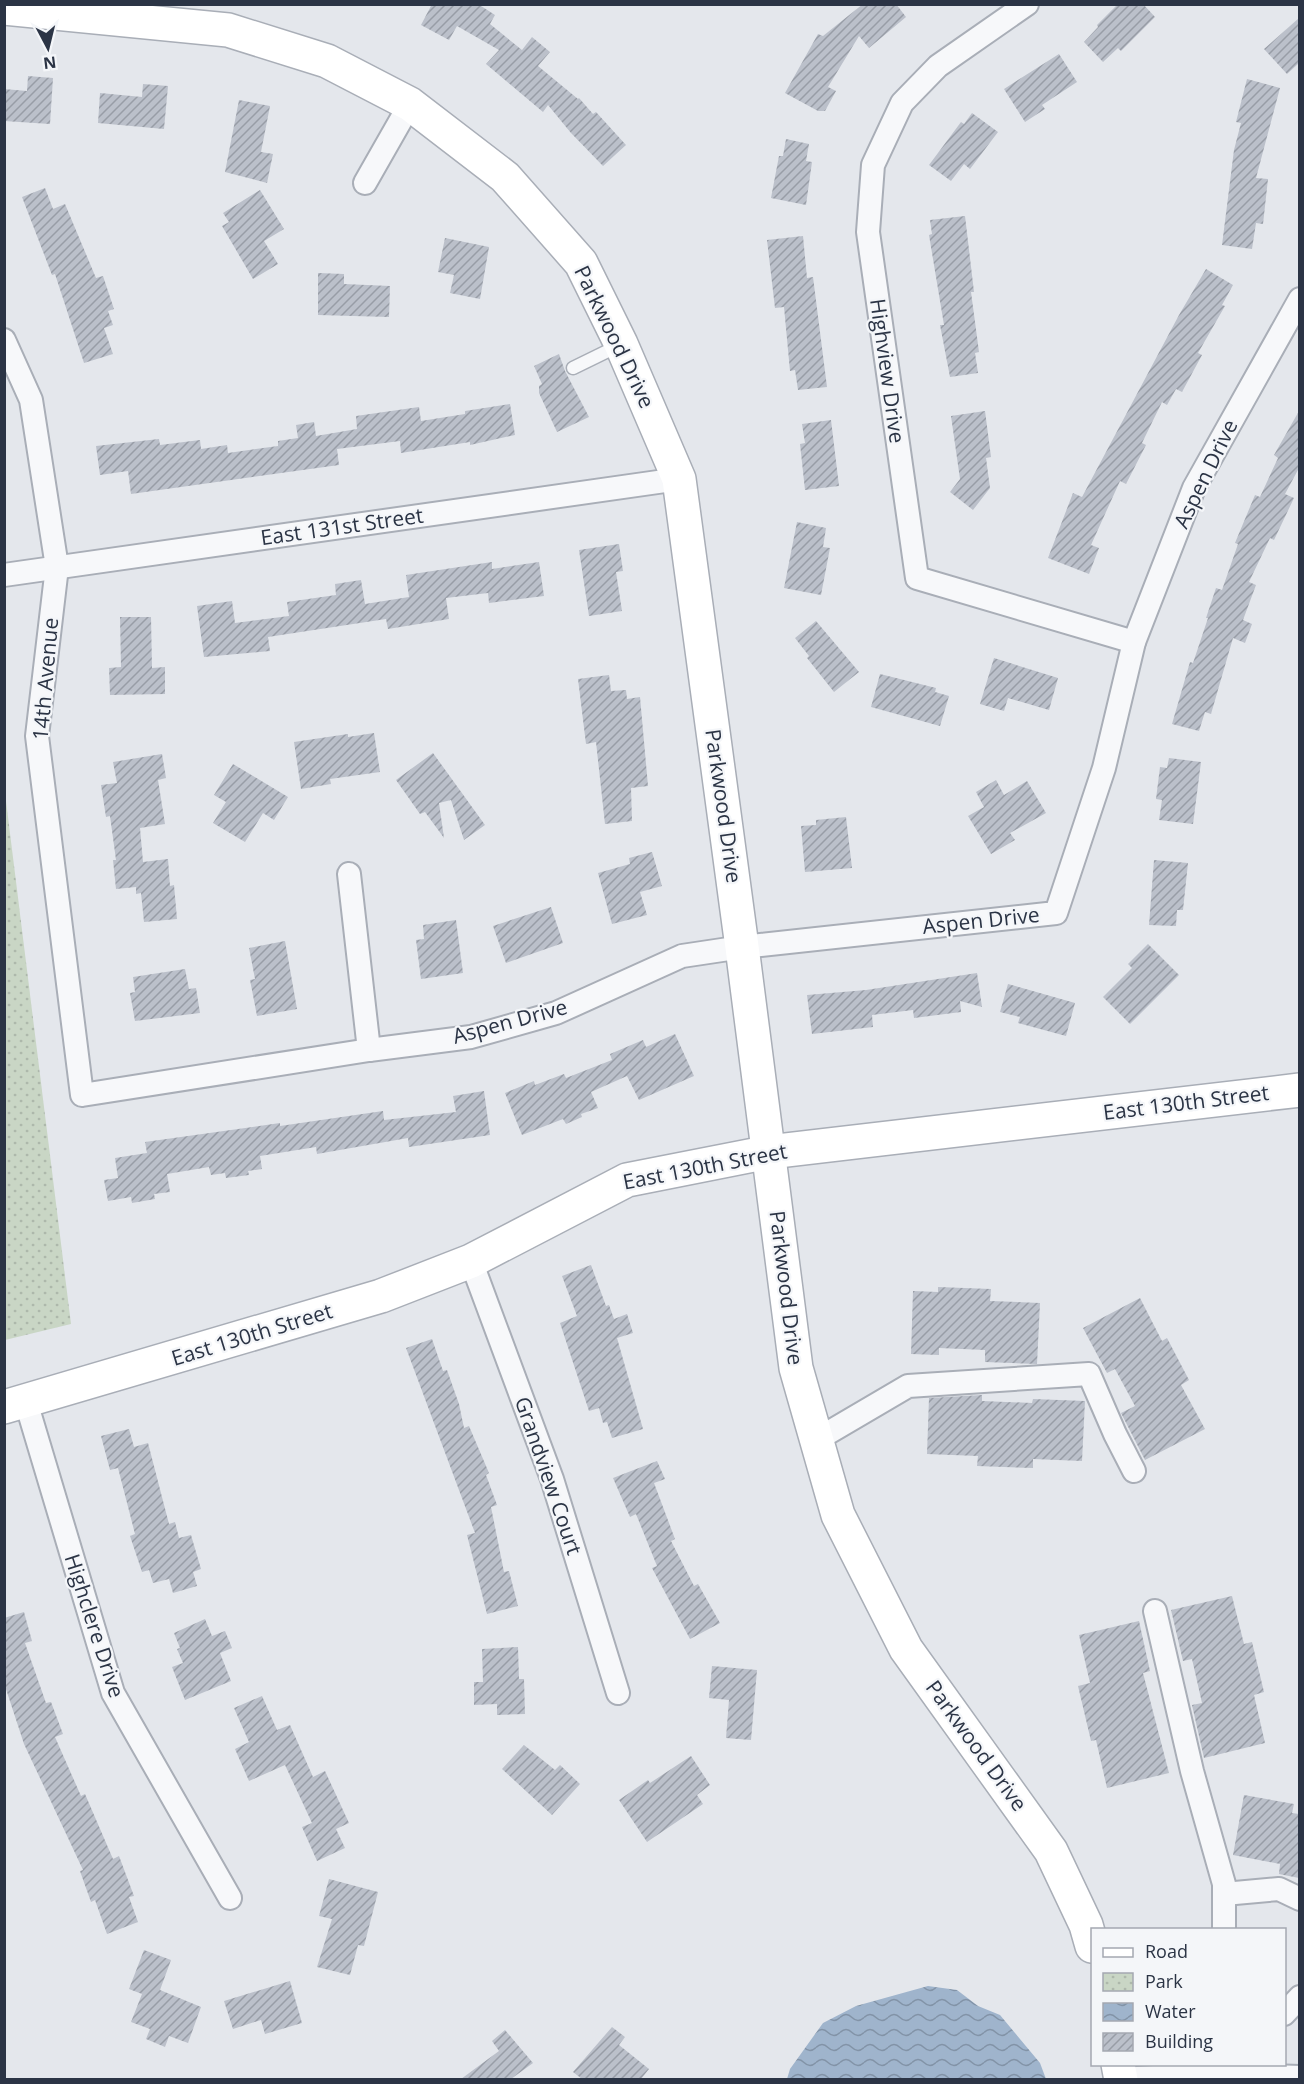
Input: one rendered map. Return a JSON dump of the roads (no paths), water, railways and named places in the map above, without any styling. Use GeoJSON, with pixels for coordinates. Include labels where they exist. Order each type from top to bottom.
{"type":"FeatureCollection","features":[{"type":"Feature","properties":{"kind":"street","name":"Highview Drive"},"geometry":{"type":"LineString","coordinates":[[1027,4],[938,66],[902,103],[873,165],[868,232],[916,578],[1134,642]]}},
{"type":"Feature","properties":{"kind":"street","name":"Parkwood Drive"},"geometry":{"type":"LineString","coordinates":[[4,8],[228,30],[327,61],[410,104],[505,177],[581,263],[621,344],[679,479],[796,1368],[838,1515],[906,1649],[1051,1851],[1086,1925],[1091,1942]]}},
{"type":"Feature","properties":{"kind":"street"},"geometry":{"type":"LineString","coordinates":[[365,183],[410,104]]}},
{"type":"Feature","properties":{"kind":"street","name":"Aspen Drive"},"geometry":{"type":"LineString","coordinates":[[82,1095],[471,1036],[556,1012],[682,957],[742,947],[1056,913],[1104,768],[1134,642],[1194,488],[1299,299]]}},
{"type":"Feature","properties":{"kind":"street","name":"14th Avenue"},"geometry":{"type":"LineString","coordinates":[[4,340],[31,400],[57,567],[37,736],[82,1095]]}},
{"type":"Feature","properties":{"kind":"street","name":"East 131st Street"},"geometry":{"type":"LineString","coordinates":[[4,574],[679,479]]}},
{"type":"Feature","properties":{"kind":"street"},"geometry":{"type":"LineString","coordinates":[[349,874],[369,1050]]}},
{"type":"Feature","properties":{"kind":"street","name":"East 130th Street"},"geometry":{"type":"LineString","coordinates":[[15,1405],[381,1296],[471,1261],[620,1182],[769,1152],[1299,1090]]}},
{"type":"Feature","properties":{"kind":"street","name":"Grandview Court"},"geometry":{"type":"LineString","coordinates":[[471,1261],[552,1479],[618,1693]]}},
{"type":"Feature","properties":{"kind":"street"},"geometry":{"type":"LineString","coordinates":[[816,1440],[908,1386],[1089,1374],[1134,1471]]}},
{"type":"Feature","properties":{"kind":"street","name":"Highclere Drive"},"geometry":{"type":"LineString","coordinates":[[15,1405],[113,1693],[230,1898]]}},
{"type":"Feature","properties":{"kind":"street"},"geometry":{"type":"LineString","coordinates":[[1155,1611],[1192,1771],[1224,1884],[1224,1928]]}},
{"type":"Feature","properties":{"kind":"street"},"geometry":{"type":"LineString","coordinates":[[1224,1894],[1279,1889],[1299,1899]]}},
{"type":"Feature","properties":{"kind":"street"},"geometry":{"type":"LineString","coordinates":[[1286,2012],[1299,1997]]}},
{"type":"Feature","properties":{"kind":"street"},"geometry":{"type":"LineString","coordinates":[[1121,2079],[1203,2074],[1228,2070],[1299,2077]]}},
{"type":"Feature","properties":{"kind":"lane"},"geometry":{"type":"LineString","coordinates":[[573,368],[621,344]]}},
{"type":"Feature","properties":{"kind":"water"},"geometry":{"type":"Polygon","coordinates":[[[928,1986],[957,1990],[978,2006],[1000,2015],[1040,2063],[1046,2079],[787,2079],[790,2069],[823,2023],[856,2006],[928,1986]]]}}]}
